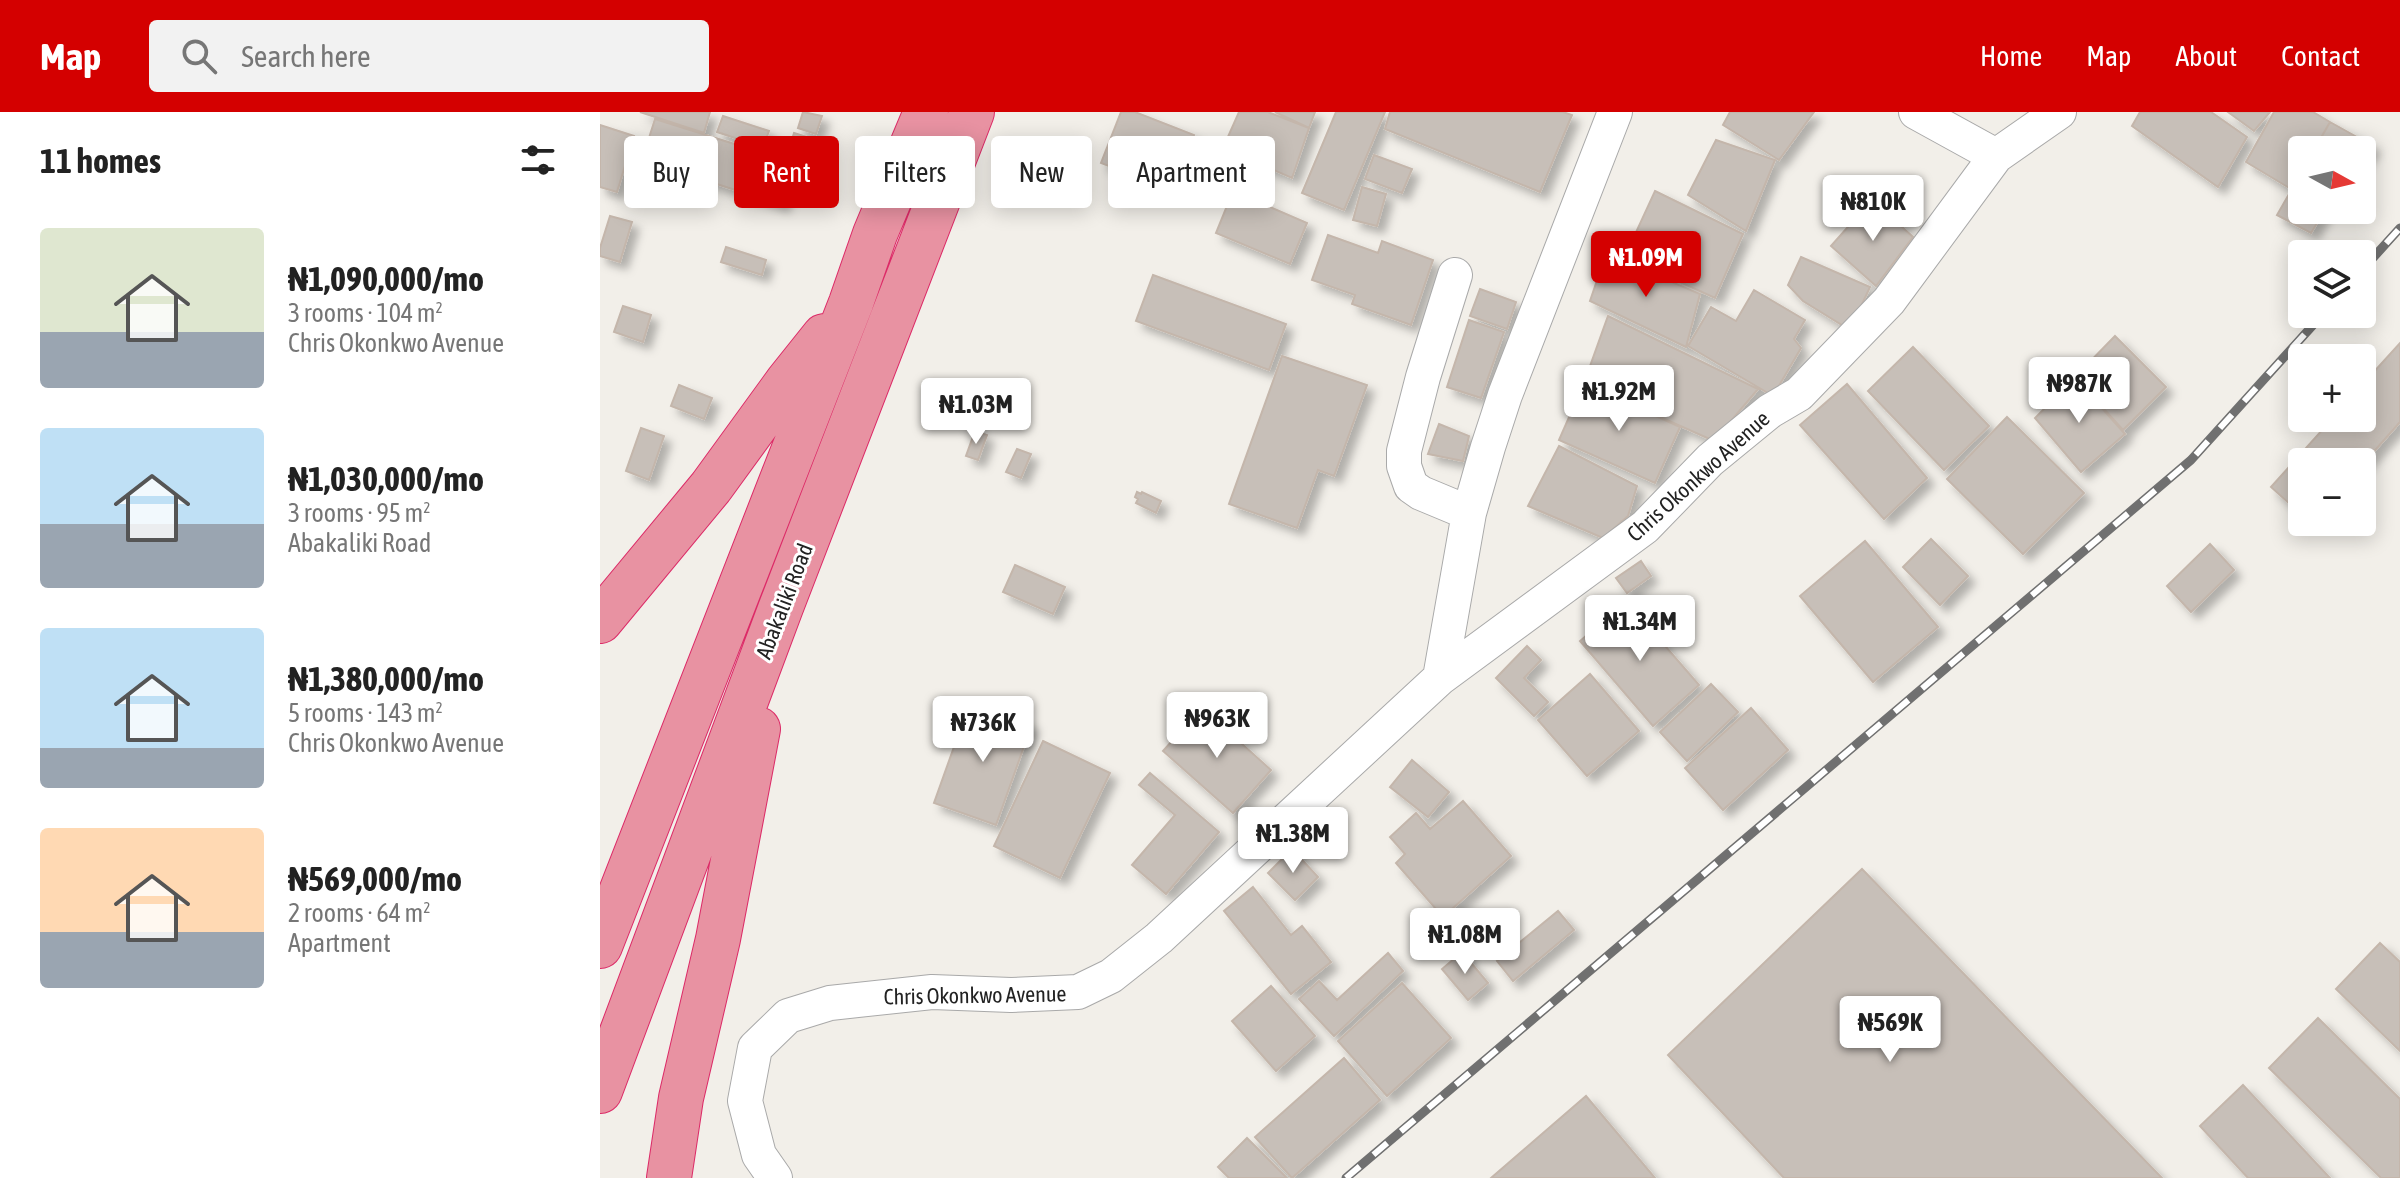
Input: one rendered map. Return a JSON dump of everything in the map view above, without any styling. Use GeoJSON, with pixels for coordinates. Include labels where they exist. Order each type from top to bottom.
{"type":"FeatureCollection","features":[{"type":"Feature","properties":{"kind":"highway","name":"Abakaliki Road"},"geometry":{"type":"LineString","coordinates":[[600,946],[851,303],[875,234],[926,112]]}},
{"type":"Feature","properties":{"kind":"highway","name":"Abakaliki Road"},"geometry":{"type":"LineString","coordinates":[[600,1091],[781,607],[972,112]]}},
{"type":"Feature","properties":{"kind":"highway"},"geometry":{"type":"LineString","coordinates":[[600,621],[711,487],[788,381],[851,303]]}},
{"type":"Feature","properties":{"kind":"highway"},"geometry":{"type":"LineString","coordinates":[[669,1178],[681,1098],[718,939],[781,607]]}},
{"type":"Feature","properties":{"kind":"street"},"geometry":{"type":"LineString","coordinates":[[1440,678],[1469,513],[1505,395],[1615,112]]}},
{"type":"Feature","properties":{"kind":"street"},"geometry":{"type":"LineString","coordinates":[[1916,112],[1996,156]]}},
{"type":"Feature","properties":{"kind":"street","name":"Chris Okonkwo Avenue"},"geometry":{"type":"LineString","coordinates":[[775,1178],[759,1155],[745,1101],[755,1048],[788,1016],[830,1003],[919,993],[1011,995],[1078,992],[1111,976],[1159,938],[1440,678],[1645,527],[1710,460],[1770,411],[1799,394],[1889,301],[1996,156],[2059,112]]}},
{"type":"Feature","properties":{"kind":"street"},"geometry":{"type":"LineString","coordinates":[[1455,275],[1423,377],[1404,451],[1404,466],[1411,486],[1469,513]]}},
{"type":"Feature","properties":{"kind":"building"},"geometry":{"type":"Polygon","coordinates":[[[640,112],[710,112],[704,133],[640,112]]]}},
{"type":"Feature","properties":{"kind":"building"},"geometry":{"type":"Polygon","coordinates":[[[803,112],[822,116],[816,134],[798,128],[803,112]]]}},
{"type":"Feature","properties":{"kind":"building"},"geometry":{"type":"Polygon","coordinates":[[[1121,112],[1135,112],[1194,135],[1194,136],[1112,136],[1121,112]]]}},
{"type":"Feature","properties":{"kind":"building"},"geometry":{"type":"Polygon","coordinates":[[[1239,112],[1268,112],[1309,128],[1292,178],[1275,171],[1275,136],[1228,136],[1239,112]]]}},
{"type":"Feature","properties":{"kind":"building"},"geometry":{"type":"Polygon","coordinates":[[[1275,112],[1315,112],[1309,128],[1275,112]]]}},
{"type":"Feature","properties":{"kind":"building"},"geometry":{"type":"Polygon","coordinates":[[[1336,112],[1385,112],[1344,210],[1302,193],[1336,112]]]}},
{"type":"Feature","properties":{"kind":"building"},"geometry":{"type":"Polygon","coordinates":[[[1390,112],[1563,112],[1572,115],[1540,192],[1385,129],[1390,112]]]}},
{"type":"Feature","properties":{"kind":"building"},"geometry":{"type":"Polygon","coordinates":[[[1730,112],[1814,112],[1779,160],[1723,125],[1730,112]]]}},
{"type":"Feature","properties":{"kind":"building"},"geometry":{"type":"Polygon","coordinates":[[[2140,112],[2211,112],[2247,137],[2218,187],[2132,126],[2140,112]]]}},
{"type":"Feature","properties":{"kind":"building"},"geometry":{"type":"Polygon","coordinates":[[[2228,112],[2270,112],[2254,131],[2228,112]]]}},
{"type":"Feature","properties":{"kind":"building"},"geometry":{"type":"Polygon","coordinates":[[[2274,112],[2313,112],[2330,122],[2322,136],[2288,136],[2288,187],[2246,162],[2274,112]]]}},
{"type":"Feature","properties":{"kind":"building"},"geometry":{"type":"Polygon","coordinates":[[[723,116],[769,131],[767,136],[734,138],[717,132],[723,116]]]}},
{"type":"Feature","properties":{"kind":"building"},"geometry":{"type":"Polygon","coordinates":[[[655,119],[709,136],[650,136],[655,119]]]}},
{"type":"Feature","properties":{"kind":"building"},"geometry":{"type":"Polygon","coordinates":[[[2330,122],[2355,136],[2322,136],[2330,122]]]}},
{"type":"Feature","properties":{"kind":"building"},"geometry":{"type":"Polygon","coordinates":[[[600,125],[634,136],[624,136],[624,169],[617,192],[600,187],[600,125]]]}},
{"type":"Feature","properties":{"kind":"building"},"geometry":{"type":"Polygon","coordinates":[[[718,139],[734,144],[734,190],[718,184],[718,139]]]}},
{"type":"Feature","properties":{"kind":"building"},"geometry":{"type":"Polygon","coordinates":[[[1716,140],[1775,160],[1746,231],[1688,195],[1716,140]]]}},
{"type":"Feature","properties":{"kind":"building"},"geometry":{"type":"Polygon","coordinates":[[[1108,145],[1108,166],[1101,163],[1108,145]]]}},
{"type":"Feature","properties":{"kind":"building"},"geometry":{"type":"Polygon","coordinates":[[[1374,155],[1412,169],[1402,193],[1365,179],[1374,155]]]}},
{"type":"Feature","properties":{"kind":"building"},"geometry":{"type":"Polygon","coordinates":[[[1362,187],[1386,194],[1377,226],[1353,220],[1362,187]]]}},
{"type":"Feature","properties":{"kind":"building"},"geometry":{"type":"Polygon","coordinates":[[[1655,191],[1743,234],[1715,298],[1626,254],[1655,191]]]}},
{"type":"Feature","properties":{"kind":"building"},"geometry":{"type":"Polygon","coordinates":[[[2288,196],[2288,221],[2277,215],[2288,196]]]}},
{"type":"Feature","properties":{"kind":"building"},"geometry":{"type":"Polygon","coordinates":[[[1872,200],[1913,237],[1876,286],[1831,246],[1872,200]]]}},
{"type":"Feature","properties":{"kind":"building"},"geometry":{"type":"Polygon","coordinates":[[[1226,208],[1272,208],[1307,223],[1290,264],[1216,233],[1226,208]]]}},
{"type":"Feature","properties":{"kind":"building"},"geometry":{"type":"Polygon","coordinates":[[[610,216],[632,222],[620,262],[600,256],[610,216]]]}},
{"type":"Feature","properties":{"kind":"building"},"geometry":{"type":"Polygon","coordinates":[[[2294,224],[2316,224],[2311,233],[2294,224]]]}},
{"type":"Feature","properties":{"kind":"building"},"geometry":{"type":"Polygon","coordinates":[[[1328,235],[1378,253],[1382,241],[1433,260],[1411,325],[1352,304],[1355,295],[1312,280],[1328,235]]]}},
{"type":"Feature","properties":{"kind":"building"},"geometry":{"type":"Polygon","coordinates":[[[726,247],[766,260],[762,275],[721,262],[726,247]]]}},
{"type":"Feature","properties":{"kind":"building"},"geometry":{"type":"Polygon","coordinates":[[[1606,254],[1700,294],[1686,347],[1590,301],[1606,254]]]}},
{"type":"Feature","properties":{"kind":"building"},"geometry":{"type":"Polygon","coordinates":[[[1801,257],[1870,287],[1850,330],[1803,301],[1788,285],[1801,257]]]}},
{"type":"Feature","properties":{"kind":"building"},"geometry":{"type":"Polygon","coordinates":[[[1153,275],[1286,324],[1269,370],[1136,321],[1153,275]]]}},
{"type":"Feature","properties":{"kind":"building"},"geometry":{"type":"Polygon","coordinates":[[[1480,289],[1516,302],[1507,329],[1470,316],[1480,289]]]}},
{"type":"Feature","properties":{"kind":"building"},"geometry":{"type":"Polygon","coordinates":[[[1754,290],[1805,320],[1794,339],[1801,348],[1773,396],[1688,346],[1711,307],[1736,321],[1754,290]]]}},
{"type":"Feature","properties":{"kind":"building"},"geometry":{"type":"Polygon","coordinates":[[[623,306],[651,315],[643,342],[614,332],[623,306]]]}},
{"type":"Feature","properties":{"kind":"building"},"geometry":{"type":"Polygon","coordinates":[[[1608,316],[1758,389],[1714,441],[1584,383],[1608,316]]]}},
{"type":"Feature","properties":{"kind":"building"},"geometry":{"type":"Polygon","coordinates":[[[1469,320],[1504,332],[1481,398],[1447,387],[1469,320]]]}},
{"type":"Feature","properties":{"kind":"building"},"geometry":{"type":"Polygon","coordinates":[[[2115,336],[2166,387],[2123,430],[2075,377],[2115,336]]]}},
{"type":"Feature","properties":{"kind":"building"},"geometry":{"type":"Polygon","coordinates":[[[2400,343],[2400,422],[2376,449],[2306,448],[2320,432],[2376,432],[2376,370],[2400,343]]]}},
{"type":"Feature","properties":{"kind":"building"},"geometry":{"type":"Polygon","coordinates":[[[1913,347],[1989,426],[1944,470],[1868,391],[1913,347]]]}},
{"type":"Feature","properties":{"kind":"building"},"geometry":{"type":"Polygon","coordinates":[[[1282,356],[1367,385],[1334,476],[1318,470],[1297,528],[1229,504],[1282,356]]]}},
{"type":"Feature","properties":{"kind":"building"},"geometry":{"type":"Polygon","coordinates":[[[2075,378],[2125,434],[2081,472],[2035,418],[2075,378]]]}},
{"type":"Feature","properties":{"kind":"building"},"geometry":{"type":"Polygon","coordinates":[[[1584,383],[1680,427],[1655,483],[1559,440],[1584,383]]]}},
{"type":"Feature","properties":{"kind":"building"},"geometry":{"type":"Polygon","coordinates":[[[1847,384],[1927,478],[1884,519],[1800,425],[1847,384]]]}},
{"type":"Feature","properties":{"kind":"building"},"geometry":{"type":"Polygon","coordinates":[[[679,385],[712,398],[704,419],[671,406],[679,385]]]}},
{"type":"Feature","properties":{"kind":"building"},"geometry":{"type":"Polygon","coordinates":[[[2007,417],[2084,493],[2023,554],[1947,479],[2007,417]]]}},
{"type":"Feature","properties":{"kind":"building"},"geometry":{"type":"Polygon","coordinates":[[[1439,424],[1469,436],[1463,461],[1428,454],[1439,424]]]}},
{"type":"Feature","properties":{"kind":"building"},"geometry":{"type":"Polygon","coordinates":[[[641,428],[664,436],[649,480],[626,471],[641,428]]]}},
{"type":"Feature","properties":{"kind":"building"},"geometry":{"type":"Polygon","coordinates":[[[975,431],[987,435],[978,460],[966,456],[975,431]]]}},
{"type":"Feature","properties":{"kind":"building"},"geometry":{"type":"Polygon","coordinates":[[[1559,446],[1637,486],[1628,516],[1603,538],[1528,506],[1559,446]]]}},
{"type":"Feature","properties":{"kind":"building"},"geometry":{"type":"Polygon","coordinates":[[[1017,449],[1031,454],[1021,478],[1006,472],[1017,449]]]}},
{"type":"Feature","properties":{"kind":"building"},"geometry":{"type":"Polygon","coordinates":[[[2288,468],[2288,502],[2271,487],[2288,468]]]}},
{"type":"Feature","properties":{"kind":"building"},"geometry":{"type":"Polygon","coordinates":[[[1137,492],[1161,501],[1156,513],[1136,503],[1137,492]]]}},
{"type":"Feature","properties":{"kind":"building"},"geometry":{"type":"Polygon","coordinates":[[[1931,539],[1968,576],[1940,605],[1903,567],[1931,539]]]}},
{"type":"Feature","properties":{"kind":"building"},"geometry":{"type":"Polygon","coordinates":[[[1865,541],[1938,627],[1873,682],[1800,596],[1865,541]]]}},
{"type":"Feature","properties":{"kind":"building"},"geometry":{"type":"Polygon","coordinates":[[[2210,544],[2234,570],[2191,612],[2167,586],[2210,544]]]}},
{"type":"Feature","properties":{"kind":"building"},"geometry":{"type":"Polygon","coordinates":[[[1641,561],[1651,576],[1627,593],[1616,578],[1641,561]]]}},
{"type":"Feature","properties":{"kind":"building"},"geometry":{"type":"Polygon","coordinates":[[[1015,565],[1065,587],[1053,614],[1003,592],[1015,565]]]}},
{"type":"Feature","properties":{"kind":"building"},"geometry":{"type":"Polygon","coordinates":[[[1626,601],[1699,685],[1653,726],[1580,641],[1626,601]]]}},
{"type":"Feature","properties":{"kind":"building"},"geometry":{"type":"Polygon","coordinates":[[[1527,646],[1541,660],[1524,678],[1548,702],[1534,716],[1496,678],[1527,646]]]}},
{"type":"Feature","properties":{"kind":"building"},"geometry":{"type":"Polygon","coordinates":[[[1590,674],[1639,731],[1587,776],[1538,720],[1590,674]]]}},
{"type":"Feature","properties":{"kind":"building"},"geometry":{"type":"Polygon","coordinates":[[[1711,684],[1738,712],[1687,761],[1660,732],[1711,684]]]}},
{"type":"Feature","properties":{"kind":"building"},"geometry":{"type":"Polygon","coordinates":[[[970,702],[1032,724],[996,825],[934,803],[970,702]]]}},
{"type":"Feature","properties":{"kind":"building"},"geometry":{"type":"Polygon","coordinates":[[[1202,708],[1271,770],[1233,813],[1163,751],[1202,708]]]}},
{"type":"Feature","properties":{"kind":"building"},"geometry":{"type":"Polygon","coordinates":[[[1751,708],[1788,750],[1723,810],[1685,768],[1751,708]]]}},
{"type":"Feature","properties":{"kind":"building"},"geometry":{"type":"Polygon","coordinates":[[[1043,741],[1110,773],[1060,878],[994,846],[1043,741]]]}},
{"type":"Feature","properties":{"kind":"building"},"geometry":{"type":"Polygon","coordinates":[[[1412,760],[1449,792],[1428,817],[1390,787],[1412,760]]]}},
{"type":"Feature","properties":{"kind":"building"},"geometry":{"type":"Polygon","coordinates":[[[1150,773],[1219,832],[1166,894],[1132,865],[1175,815],[1139,785],[1150,773]]]}},
{"type":"Feature","properties":{"kind":"building"},"geometry":{"type":"Polygon","coordinates":[[[1463,801],[1511,856],[1443,917],[1396,863],[1405,854],[1390,837],[1416,813],[1430,829],[1463,801]]]}},
{"type":"Feature","properties":{"kind":"building"},"geometry":{"type":"Polygon","coordinates":[[[1292,849],[1318,877],[1295,900],[1268,873],[1292,849]]]}},
{"type":"Feature","properties":{"kind":"building"},"geometry":{"type":"Polygon","coordinates":[[[1862,869],[2162,1178],[1784,1178],[1668,1055],[1862,869]]]}},
{"type":"Feature","properties":{"kind":"building"},"geometry":{"type":"Polygon","coordinates":[[[1253,887],[1291,935],[1302,926],[1331,962],[1291,994],[1224,911],[1253,887]]]}},
{"type":"Feature","properties":{"kind":"building"},"geometry":{"type":"Polygon","coordinates":[[[1558,911],[1574,930],[1513,981],[1497,961],[1558,911]]]}},
{"type":"Feature","properties":{"kind":"building"},"geometry":{"type":"Polygon","coordinates":[[[2380,943],[2400,962],[2400,1051],[2336,989],[2380,943]]]}},
{"type":"Feature","properties":{"kind":"building"},"geometry":{"type":"Polygon","coordinates":[[[1462,952],[1488,983],[1468,1000],[1442,969],[1462,952]]]}},
{"type":"Feature","properties":{"kind":"building"},"geometry":{"type":"Polygon","coordinates":[[[1388,953],[1403,971],[1334,1036],[1299,999],[1319,981],[1337,1000],[1388,953]]]}},
{"type":"Feature","properties":{"kind":"building"},"geometry":{"type":"Polygon","coordinates":[[[1402,983],[1451,1038],[1387,1096],[1338,1041],[1402,983]]]}},
{"type":"Feature","properties":{"kind":"building"},"geometry":{"type":"Polygon","coordinates":[[[1271,986],[1315,1036],[1276,1071],[1232,1021],[1271,986]]]}},
{"type":"Feature","properties":{"kind":"building"},"geometry":{"type":"Polygon","coordinates":[[[2318,1018],[2400,1099],[2400,1178],[2381,1178],[2269,1068],[2318,1018]]]}},
{"type":"Feature","properties":{"kind":"building"},"geometry":{"type":"Polygon","coordinates":[[[1344,1058],[1380,1100],[1292,1178],[1255,1137],[1344,1058]]]}},
{"type":"Feature","properties":{"kind":"building"},"geometry":{"type":"Polygon","coordinates":[[[2243,1085],[2330,1178],[2248,1178],[2200,1126],[2243,1085]]]}},
{"type":"Feature","properties":{"kind":"building"},"geometry":{"type":"Polygon","coordinates":[[[1586,1096],[1655,1178],[1491,1178],[1586,1096]]]}},
{"type":"Feature","properties":{"kind":"building"},"geometry":{"type":"Polygon","coordinates":[[[1247,1138],[1287,1178],[1229,1178],[1218,1167],[1247,1138]]]}},
{"type":"Feature","properties":{"kind":"railway"},"geometry":{"type":"LineString","coordinates":[[2376,255],[2400,228]]}},
{"type":"Feature","properties":{"kind":"railway"},"geometry":{"type":"LineString","coordinates":[[1346,1178],[2191,460],[2310,328]]}}]}
